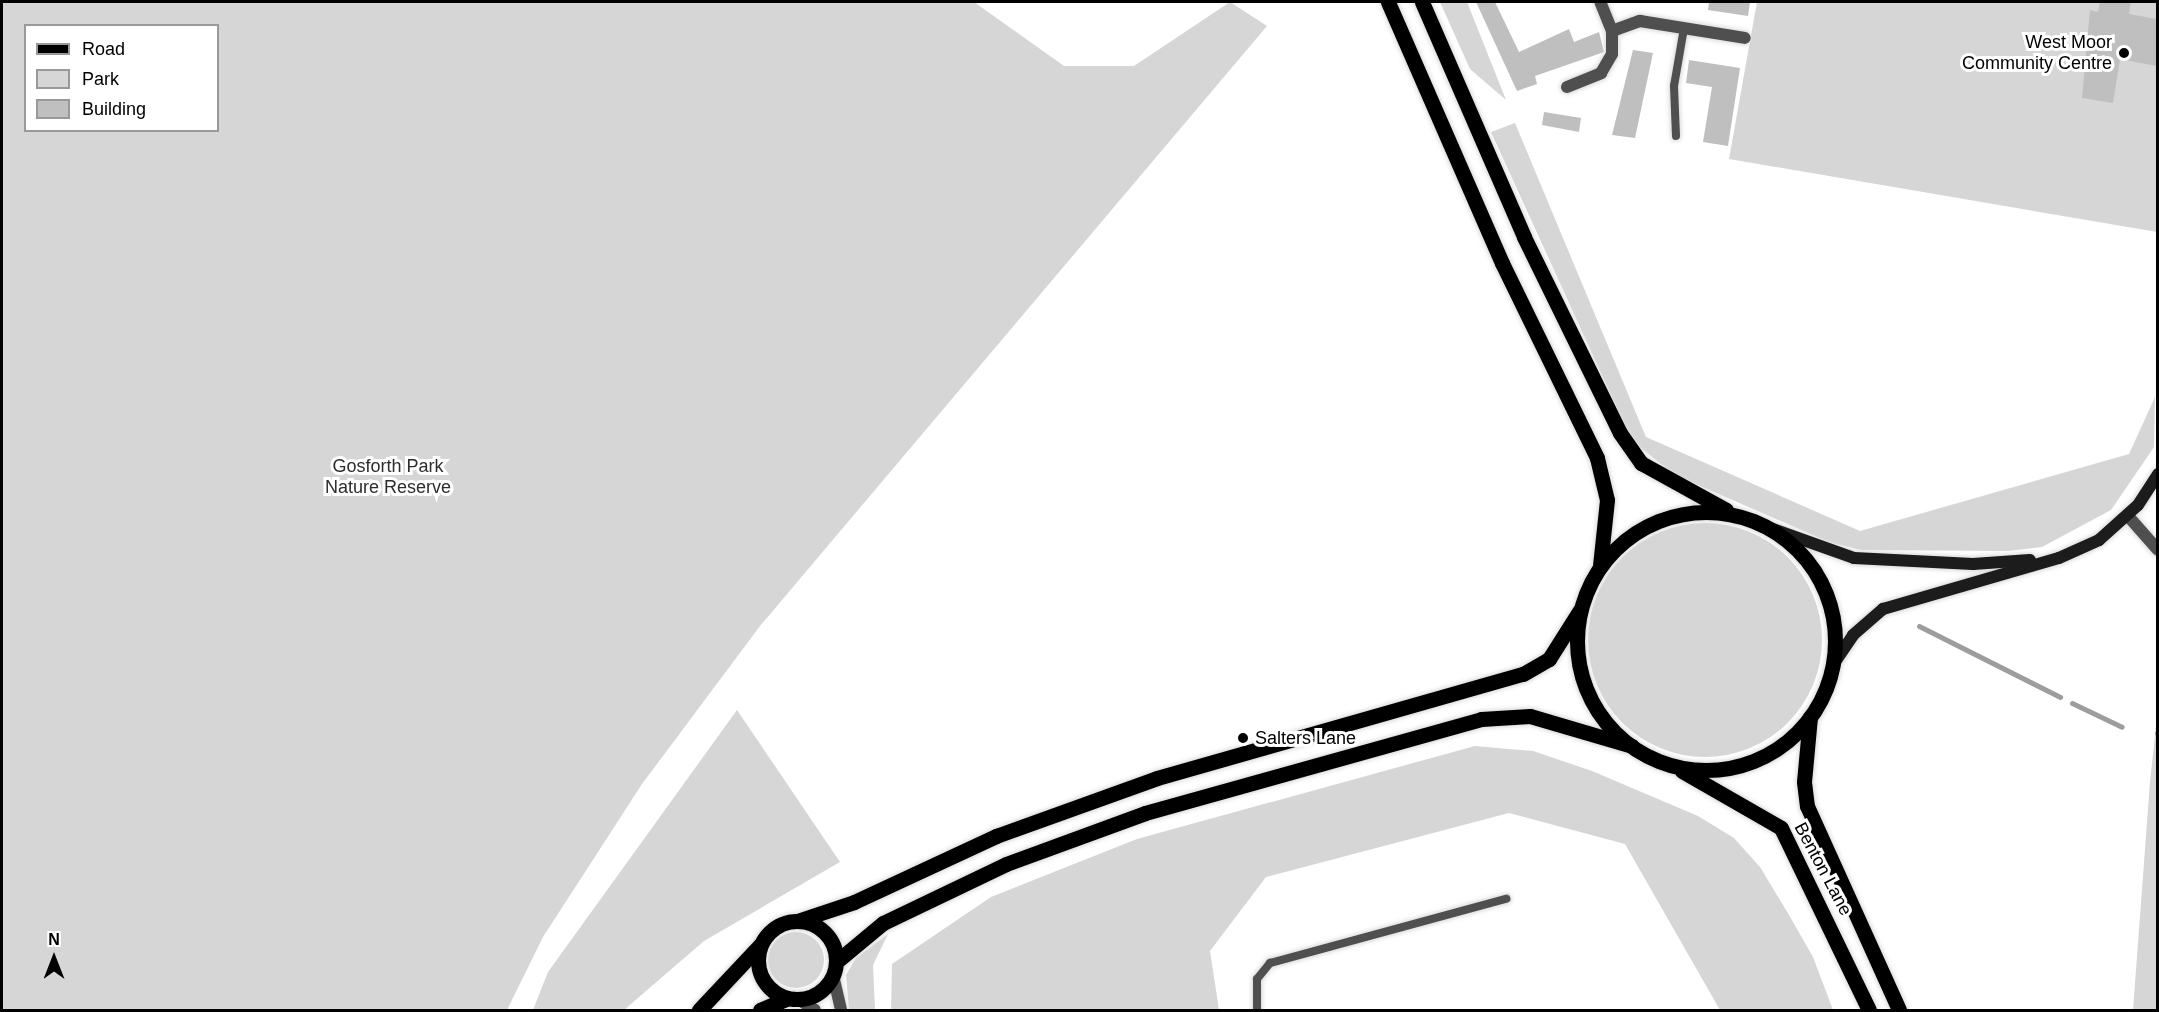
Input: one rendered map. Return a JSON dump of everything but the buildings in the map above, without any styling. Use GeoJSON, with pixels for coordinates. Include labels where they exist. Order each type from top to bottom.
{"type":"FeatureCollection","features":[{"type":"Feature","properties":{"kind":"main road"},"geometry":{"type":"LineString","coordinates":[[699,1011],[781,924],[854,902],[996,836],[1157,778],[1523,674],[1549,658],[1580,610],[1599,568],[1607,500],[1597,458],[1502,263],[1388,2]]}},
{"type":"Feature","properties":{"kind":"main road"},"geometry":{"type":"LineString","coordinates":[[1422,2],[1524,237],[1626,442],[1653,471],[1736,516],[1834,552],[1877,560],[1973,564],[2059,558]]}},
{"type":"Feature","properties":{"kind":"main road"},"geometry":{"type":"LineString","coordinates":[[760,1011],[793,998],[820,991],[834,968],[883,923],[1006,864],[1145,813],[1470,722],[1530,716],[1632,746],[1671,765],[1710,770],[1748,762],[1782,744],[1810,717],[1833,665],[1853,635],[1883,609],[2059,558],[2099,540],[2128,516],[2157,474]]}},
{"type":"Feature","properties":{"kind":"main road"},"geometry":{"type":"LineString","coordinates":[[1599,568],[1630,536],[1670,517],[1736,516]]}},
{"type":"Feature","properties":{"kind":"main road"},"geometry":{"type":"LineString","coordinates":[[1767,527],[1799,552],[1822,585],[1834,624],[1833,665]]}},
{"type":"Feature","properties":{"kind":"main road"},"geometry":{"type":"LineString","coordinates":[[1580,610],[1577,654],[1589,696],[1632,746]]}},
{"type":"Feature","properties":{"kind":"main road","name":"Benton Lane"},"geometry":{"type":"LineString","coordinates":[[1810,717],[1804,782],[1808,806],[1899,1011]]}},
{"type":"Feature","properties":{"kind":"main road","name":"Benton Lane"},"geometry":{"type":"LineString","coordinates":[[1671,765],[1781,828],[1869,1011]]}},
{"type":"Feature","properties":{"kind":"main road"},"geometry":{"type":"LineString","coordinates":[[797,921],[824,931],[834,968]]}},
{"type":"Feature","properties":{"kind":"main road"},"geometry":{"type":"LineString","coordinates":[[762,943],[758,956],[763,979],[793,998]]}},
{"type":"Feature","properties":{"kind":"street"},"geometry":{"type":"LineString","coordinates":[[1567,87],[1601,73],[1612,54],[1612,31],[1600,2]]}},
{"type":"Feature","properties":{"kind":"street"},"geometry":{"type":"LineString","coordinates":[[1612,31],[1640,21],[1745,38]]}},
{"type":"Feature","properties":{"kind":"street"},"geometry":{"type":"LineString","coordinates":[[2128,516],[2157,550]]}},
{"type":"Feature","properties":{"kind":"street"},"geometry":{"type":"LineString","coordinates":[[834,968],[841,1011]]}},
{"type":"Feature","properties":{"kind":"street"},"geometry":{"type":"LineString","coordinates":[[793,998],[815,1011]]}},
{"type":"Feature","properties":{"kind":"lane"},"geometry":{"type":"LineString","coordinates":[[1676,136],[1674,86],[1684,28]]}},
{"type":"Feature","properties":{"kind":"lane"},"geometry":{"type":"LineString","coordinates":[[1257,1011],[1257,979],[1270,963],[1506,899]]}},
{"type":"Feature","properties":{"kind":"green space","name":"Gosforth Park Nature Reserve"},"geometry":{"type":"Polygon","coordinates":[[[2,2],[974,2],[1064,66],[1134,66],[1230,2],[1267,26],[760,626],[642,784],[543,937],[507,1010],[2,1010],[2,2]]]}},
{"type":"Feature","properties":{"kind":"green space"},"geometry":{"type":"Polygon","coordinates":[[[1440,2],[1467,2],[1506,100],[1470,69],[1440,2]]]}},
{"type":"Feature","properties":{"kind":"green space"},"geometry":{"type":"Polygon","coordinates":[[[1757,2],[2157,2],[2157,232],[1729,159],[1757,2]]]}},
{"type":"Feature","properties":{"kind":"green space"},"geometry":{"type":"Polygon","coordinates":[[[1515,123],[1646,437],[1860,531],[2129,454],[2155,397],[2154,447],[2111,510],[2042,547],[2008,551],[1861,550],[1829,542],[1675,475],[1632,441],[1491,132],[1515,123]]]}},
{"type":"Feature","properties":{"kind":"green space"},"geometry":{"type":"Polygon","coordinates":[[[1705,523],[1728,525],[1750,532],[1770,543],[1788,557],[1802,575],[1813,595],[1820,617],[1822,640],[1820,663],[1813,685],[1802,705],[1788,723],[1770,737],[1750,748],[1728,755],[1705,757],[1682,755],[1660,748],[1640,737],[1622,723],[1608,705],[1597,685],[1590,663],[1588,640],[1590,617],[1597,595],[1608,575],[1622,557],[1640,543],[1660,532],[1682,525],[1705,523]]]}},
{"type":"Feature","properties":{"kind":"green space"},"geometry":{"type":"Polygon","coordinates":[[[737,710],[840,862],[704,941],[624,1010],[533,1010],[548,972],[737,710]]]}},
{"type":"Feature","properties":{"kind":"green space"},"geometry":{"type":"Polygon","coordinates":[[[2157,717],[2157,1010],[2133,1010],[2150,782],[2157,717]]]}},
{"type":"Feature","properties":{"kind":"green space"},"geometry":{"type":"Polygon","coordinates":[[[1475,746],[1533,751],[1592,771],[1698,816],[1734,838],[1760,867],[1789,915],[1813,957],[1833,1010],[1720,1010],[1625,844],[1509,813],[1266,877],[1210,951],[1219,1010],[891,1010],[892,964],[991,897],[1137,839],[1475,746]]]}},
{"type":"Feature","properties":{"kind":"green space"},"geometry":{"type":"Polygon","coordinates":[[[796,932],[811,937],[819,945],[824,960],[819,975],[811,983],[796,988],[781,983],[773,975],[768,960],[773,945],[781,937],[796,932]]]}},
{"type":"Feature","properties":{"kind":"green space"},"geometry":{"type":"Polygon","coordinates":[[[888,934],[873,965],[875,1010],[849,1010],[846,975],[856,958],[888,934]]]}},
{"type":"Feature","properties":{"kind":"waterway"},"geometry":{"type":"LineString","coordinates":[[1919,626],[2060,697]]}},
{"type":"Feature","properties":{"kind":"waterway"},"geometry":{"type":"LineString","coordinates":[[2072,703],[2122,727]]}},
{"type":"Feature","properties":{"kind":"place","name":"West Moor Community Centre"},"geometry":{"type":"Point","coordinates":[2124,53]}},
{"type":"Feature","properties":{"kind":"place","name":"Salters Lane"},"geometry":{"type":"Point","coordinates":[1243,738]}}]}
